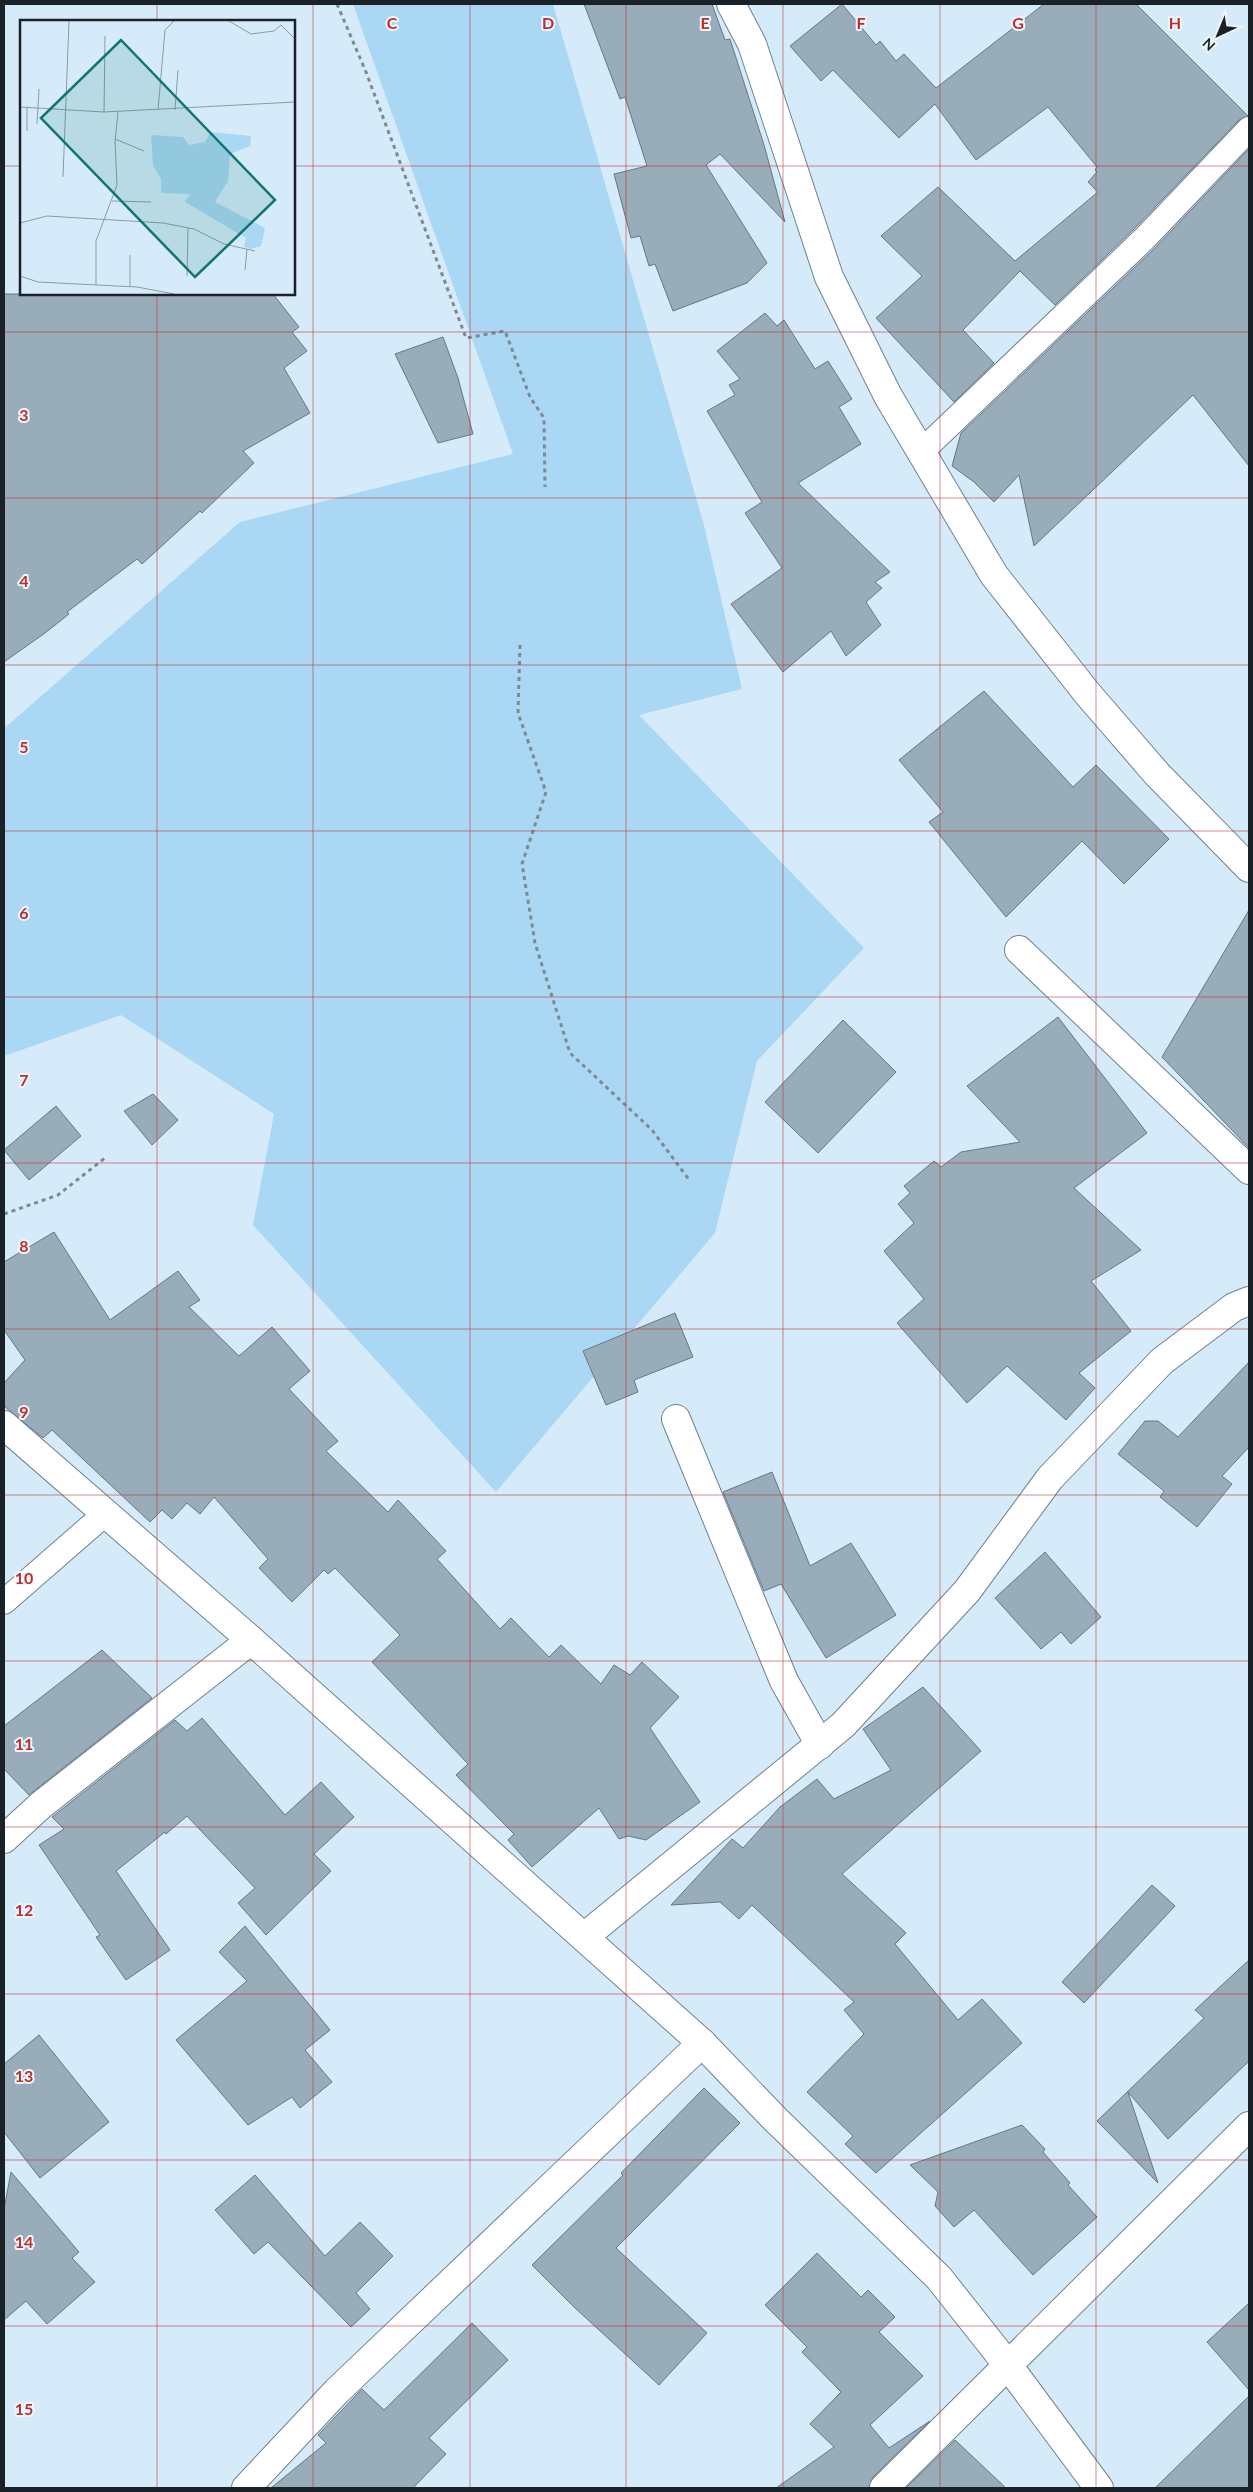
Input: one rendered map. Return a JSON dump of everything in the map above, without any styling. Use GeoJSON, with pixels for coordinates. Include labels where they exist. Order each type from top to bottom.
{"type":"FeatureCollection","features":[{"type":"Feature","properties":{"kind":"street"},"geometry":{"type":"LineString","coordinates":[[731,4],[752,44],[828,277],[888,396],[994,575],[1087,693],[1157,774],[1249,868]]}},
{"type":"Feature","properties":{"kind":"street"},"geometry":{"type":"LineString","coordinates":[[1019,950],[1249,1170]]}},
{"type":"Feature","properties":{"kind":"street"},"geometry":{"type":"LineString","coordinates":[[584,1937],[843,1726],[967,1591],[1050,1478],[1162,1361],[1234,1307],[1249,1301]]}},
{"type":"Feature","properties":{"kind":"street"},"geometry":{"type":"LineString","coordinates":[[676,1419],[784,1681],[820,1745]]}},
{"type":"Feature","properties":{"kind":"street"},"geometry":{"type":"LineString","coordinates":[[4,1426],[251,1640],[702,2043],[775,2119],[939,2278],[1007,2364],[1099,2488]]}},
{"type":"Feature","properties":{"kind":"street"},"geometry":{"type":"LineString","coordinates":[[4,1839],[41,1805],[251,1640]]}},
{"type":"Feature","properties":{"kind":"street"},"geometry":{"type":"LineString","coordinates":[[246,2488],[337,2391],[702,2043]]}},
{"type":"Feature","properties":{"kind":"street"},"geometry":{"type":"LineString","coordinates":[[884,2488],[1249,2126]]}},
{"type":"Feature","properties":{"kind":"lane"},"geometry":{"type":"LineString","coordinates":[[922,451],[1144,239],[1249,129]]}},
{"type":"Feature","properties":{"kind":"lane"},"geometry":{"type":"LineString","coordinates":[[4,1602],[106,1513]]}},
{"type":"Feature","properties":{"kind":"path"},"geometry":{"type":"LineString","coordinates":[[337,4],[366,72],[466,338],[505,331],[530,397],[544,418],[545,487]]}},
{"type":"Feature","properties":{"kind":"path"},"geometry":{"type":"LineString","coordinates":[[520,644],[518,712],[546,792],[522,864],[535,943],[546,980],[570,1053],[652,1130],[690,1181]]}},
{"type":"Feature","properties":{"kind":"path"},"geometry":{"type":"LineString","coordinates":[[4,1214],[58,1194],[105,1158]]}},
{"type":"Feature","properties":{"kind":"shaded area"},"geometry":{"type":"Polygon","coordinates":[[[353,4],[553,4],[704,525],[742,689],[639,715],[864,948],[757,1061],[715,1233],[496,1492],[253,1225],[274,1114],[121,1015],[4,1056],[4,725],[7,726],[240,522],[513,454],[353,4]]]}},
{"type":"Feature","properties":{"kind":"building"},"geometry":{"type":"Polygon","coordinates":[[[584,4],[712,4],[725,40],[730,39],[764,145],[785,222],[720,154],[706,165],[767,263],[747,283],[673,311],[655,264],[649,266],[640,236],[631,238],[614,174],[647,166],[625,97],[620,99],[584,4]]]}},
{"type":"Feature","properties":{"kind":"building"},"geometry":{"type":"Polygon","coordinates":[[[842,4],[876,45],[880,41],[896,61],[904,54],[936,88],[1044,4],[1136,4],[1248,116],[1239,120],[1134,229],[1055,305],[1020,271],[963,330],[994,363],[954,402],[876,318],[922,276],[881,236],[938,187],[1015,261],[1098,192],[1088,182],[1097,172],[1095,170],[1097,167],[1048,107],[976,160],[935,104],[899,138],[833,70],[821,81],[790,46],[842,4]]]}},
{"type":"Feature","properties":{"kind":"building"},"geometry":{"type":"Polygon","coordinates":[[[1249,149],[1249,466],[1193,395],[1034,546],[1019,475],[994,502],[974,482],[952,466],[961,433],[1154,249],[1249,149]]]}},
{"type":"Feature","properties":{"kind":"building"},"geometry":{"type":"Polygon","coordinates":[[[4,294],[274,295],[299,327],[292,332],[307,351],[284,368],[310,413],[243,451],[254,463],[202,513],[200,511],[142,564],[137,559],[67,612],[69,614],[45,633],[4,662],[4,294]]]}},
{"type":"Feature","properties":{"kind":"building"},"geometry":{"type":"Polygon","coordinates":[[[765,313],[777,326],[784,320],[815,369],[828,361],[852,399],[839,407],[861,444],[798,483],[890,572],[875,582],[882,588],[866,602],[881,625],[846,656],[831,631],[783,672],[731,604],[782,568],[745,513],[762,502],[707,411],[735,395],[729,385],[740,379],[717,351],[765,313]]]}},
{"type":"Feature","properties":{"kind":"building"},"geometry":{"type":"Polygon","coordinates":[[[443,337],[458,378],[473,434],[438,443],[395,354],[443,337]]]}},
{"type":"Feature","properties":{"kind":"building"},"geometry":{"type":"Polygon","coordinates":[[[984,691],[1073,787],[1096,765],[1169,839],[1124,884],[1082,841],[1006,917],[929,822],[943,812],[899,760],[984,691]]]}},
{"type":"Feature","properties":{"kind":"building"},"geometry":{"type":"Polygon","coordinates":[[[1249,910],[1249,1148],[1162,1057],[1249,910]]]}},
{"type":"Feature","properties":{"kind":"building"},"geometry":{"type":"Polygon","coordinates":[[[1058,1017],[1147,1133],[1074,1188],[1141,1250],[1091,1281],[1131,1331],[1079,1373],[1095,1388],[1066,1420],[1007,1366],[967,1403],[897,1323],[924,1299],[884,1251],[914,1223],[898,1204],[910,1193],[904,1186],[934,1161],[941,1167],[961,1152],[1020,1142],[967,1086],[1058,1017]]]}},
{"type":"Feature","properties":{"kind":"building"},"geometry":{"type":"Polygon","coordinates":[[[843,1020],[896,1072],[818,1153],[765,1102],[843,1020]]]}},
{"type":"Feature","properties":{"kind":"building"},"geometry":{"type":"Polygon","coordinates":[[[153,1094],[178,1120],[152,1145],[124,1111],[153,1094]]]}},
{"type":"Feature","properties":{"kind":"building"},"geometry":{"type":"Polygon","coordinates":[[[56,1106],[81,1136],[29,1180],[4,1150],[56,1106]]]}},
{"type":"Feature","properties":{"kind":"building"},"geometry":{"type":"Polygon","coordinates":[[[54,1232],[110,1320],[178,1271],[200,1300],[189,1307],[239,1356],[272,1327],[310,1371],[289,1389],[338,1441],[326,1451],[388,1512],[398,1500],[446,1551],[437,1559],[500,1629],[511,1618],[549,1657],[561,1645],[601,1684],[614,1665],[630,1675],[642,1662],[679,1697],[650,1728],[700,1802],[646,1840],[628,1836],[619,1839],[599,1808],[532,1867],[508,1840],[514,1834],[456,1775],[468,1764],[372,1662],[400,1635],[335,1568],[328,1574],[324,1570],[292,1602],[259,1568],[268,1559],[214,1497],[200,1514],[187,1503],[172,1519],[162,1510],[150,1522],[52,1430],[43,1438],[4,1406],[4,1383],[25,1360],[4,1330],[4,1262],[54,1232]]]}},
{"type":"Feature","properties":{"kind":"building"},"geometry":{"type":"Polygon","coordinates":[[[675,1313],[693,1357],[634,1380],[638,1392],[606,1405],[583,1351],[675,1313]]]}},
{"type":"Feature","properties":{"kind":"building"},"geometry":{"type":"Polygon","coordinates":[[[1249,1362],[1249,1447],[1222,1476],[1232,1484],[1197,1527],[1160,1497],[1164,1491],[1118,1454],[1145,1421],[1158,1421],[1178,1437],[1249,1362]]]}},
{"type":"Feature","properties":{"kind":"building"},"geometry":{"type":"Polygon","coordinates":[[[772,1472],[810,1566],[851,1543],[896,1615],[826,1658],[781,1584],[764,1591],[723,1492],[772,1472]]]}},
{"type":"Feature","properties":{"kind":"building"},"geometry":{"type":"Polygon","coordinates":[[[1045,1552],[1101,1617],[1071,1644],[1061,1632],[1041,1649],[995,1598],[1045,1552]]]}},
{"type":"Feature","properties":{"kind":"building"},"geometry":{"type":"Polygon","coordinates":[[[102,1650],[152,1698],[29,1795],[4,1769],[4,1726],[102,1650]]]}},
{"type":"Feature","properties":{"kind":"building"},"geometry":{"type":"Polygon","coordinates":[[[923,1687],[981,1751],[842,1874],[906,1933],[895,1944],[958,2020],[982,1999],[1022,2043],[876,2173],[845,2144],[853,2136],[807,2092],[864,2034],[844,2010],[854,2002],[752,1905],[739,1919],[720,1902],[671,1905],[732,1839],[743,1848],[780,1807],[817,1779],[834,1799],[891,1770],[863,1729],[923,1687]]]}},
{"type":"Feature","properties":{"kind":"building"},"geometry":{"type":"Polygon","coordinates":[[[202,1718],[285,1815],[321,1782],[354,1817],[314,1854],[331,1871],[266,1935],[238,1903],[255,1888],[187,1816],[116,1871],[170,1950],[126,1980],[96,1937],[100,1935],[39,1845],[64,1829],[52,1817],[175,1720],[187,1731],[202,1718]]]}},
{"type":"Feature","properties":{"kind":"building"},"geometry":{"type":"Polygon","coordinates":[[[1152,1885],[1175,1906],[1084,2003],[1062,1982],[1152,1885]]]}},
{"type":"Feature","properties":{"kind":"building"},"geometry":{"type":"Polygon","coordinates":[[[245,1926],[330,2030],[305,2050],[332,2082],[300,2108],[292,2097],[248,2125],[176,2040],[247,1981],[219,1952],[245,1926]]]}},
{"type":"Feature","properties":{"kind":"building"},"geometry":{"type":"Polygon","coordinates":[[[1249,1960],[1249,2061],[1168,2139],[1128,2092],[1158,2183],[1097,2121],[1204,2018],[1195,2010],[1249,1960]]]}},
{"type":"Feature","properties":{"kind":"building"},"geometry":{"type":"Polygon","coordinates":[[[39,2035],[109,2122],[40,2178],[4,2132],[4,2064],[39,2035]]]}},
{"type":"Feature","properties":{"kind":"building"},"geometry":{"type":"Polygon","coordinates":[[[704,2088],[740,2123],[616,2248],[707,2333],[659,2385],[574,2307],[532,2265],[623,2175],[621,2173],[704,2088]]]}},
{"type":"Feature","properties":{"kind":"building"},"geometry":{"type":"Polygon","coordinates":[[[1022,2125],[1045,2149],[1043,2152],[1070,2183],[1068,2185],[1097,2217],[1033,2275],[974,2210],[954,2227],[935,2206],[938,2192],[910,2165],[1022,2125]]]}},
{"type":"Feature","properties":{"kind":"building"},"geometry":{"type":"Polygon","coordinates":[[[11,2172],[79,2252],[72,2258],[95,2282],[47,2324],[26,2301],[4,2320],[4,2209],[11,2172]]]}},
{"type":"Feature","properties":{"kind":"building"},"geometry":{"type":"Polygon","coordinates":[[[255,2175],[325,2256],[360,2222],[393,2256],[356,2293],[370,2309],[351,2327],[268,2242],[254,2254],[215,2210],[255,2175]]]}},
{"type":"Feature","properties":{"kind":"building"},"geometry":{"type":"Polygon","coordinates":[[[817,2253],[861,2297],[868,2290],[895,2317],[879,2332],[923,2376],[870,2425],[889,2448],[930,2421],[873,2477],[869,2488],[776,2488],[834,2447],[810,2424],[841,2392],[802,2352],[807,2347],[765,2305],[817,2253]]]}},
{"type":"Feature","properties":{"kind":"building"},"geometry":{"type":"Polygon","coordinates":[[[1249,2303],[1249,2390],[1207,2342],[1249,2303]]]}},
{"type":"Feature","properties":{"kind":"building"},"geometry":{"type":"Polygon","coordinates":[[[472,2323],[508,2360],[429,2438],[446,2454],[413,2488],[271,2488],[326,2443],[318,2435],[362,2389],[384,2410],[472,2323]]]}},
{"type":"Feature","properties":{"kind":"building"},"geometry":{"type":"Polygon","coordinates":[[[1249,2396],[1249,2488],[1155,2488],[1249,2396]]]}},
{"type":"Feature","properties":{"kind":"building"},"geometry":{"type":"Polygon","coordinates":[[[955,2440],[1006,2488],[906,2488],[955,2440]]]}}]}
